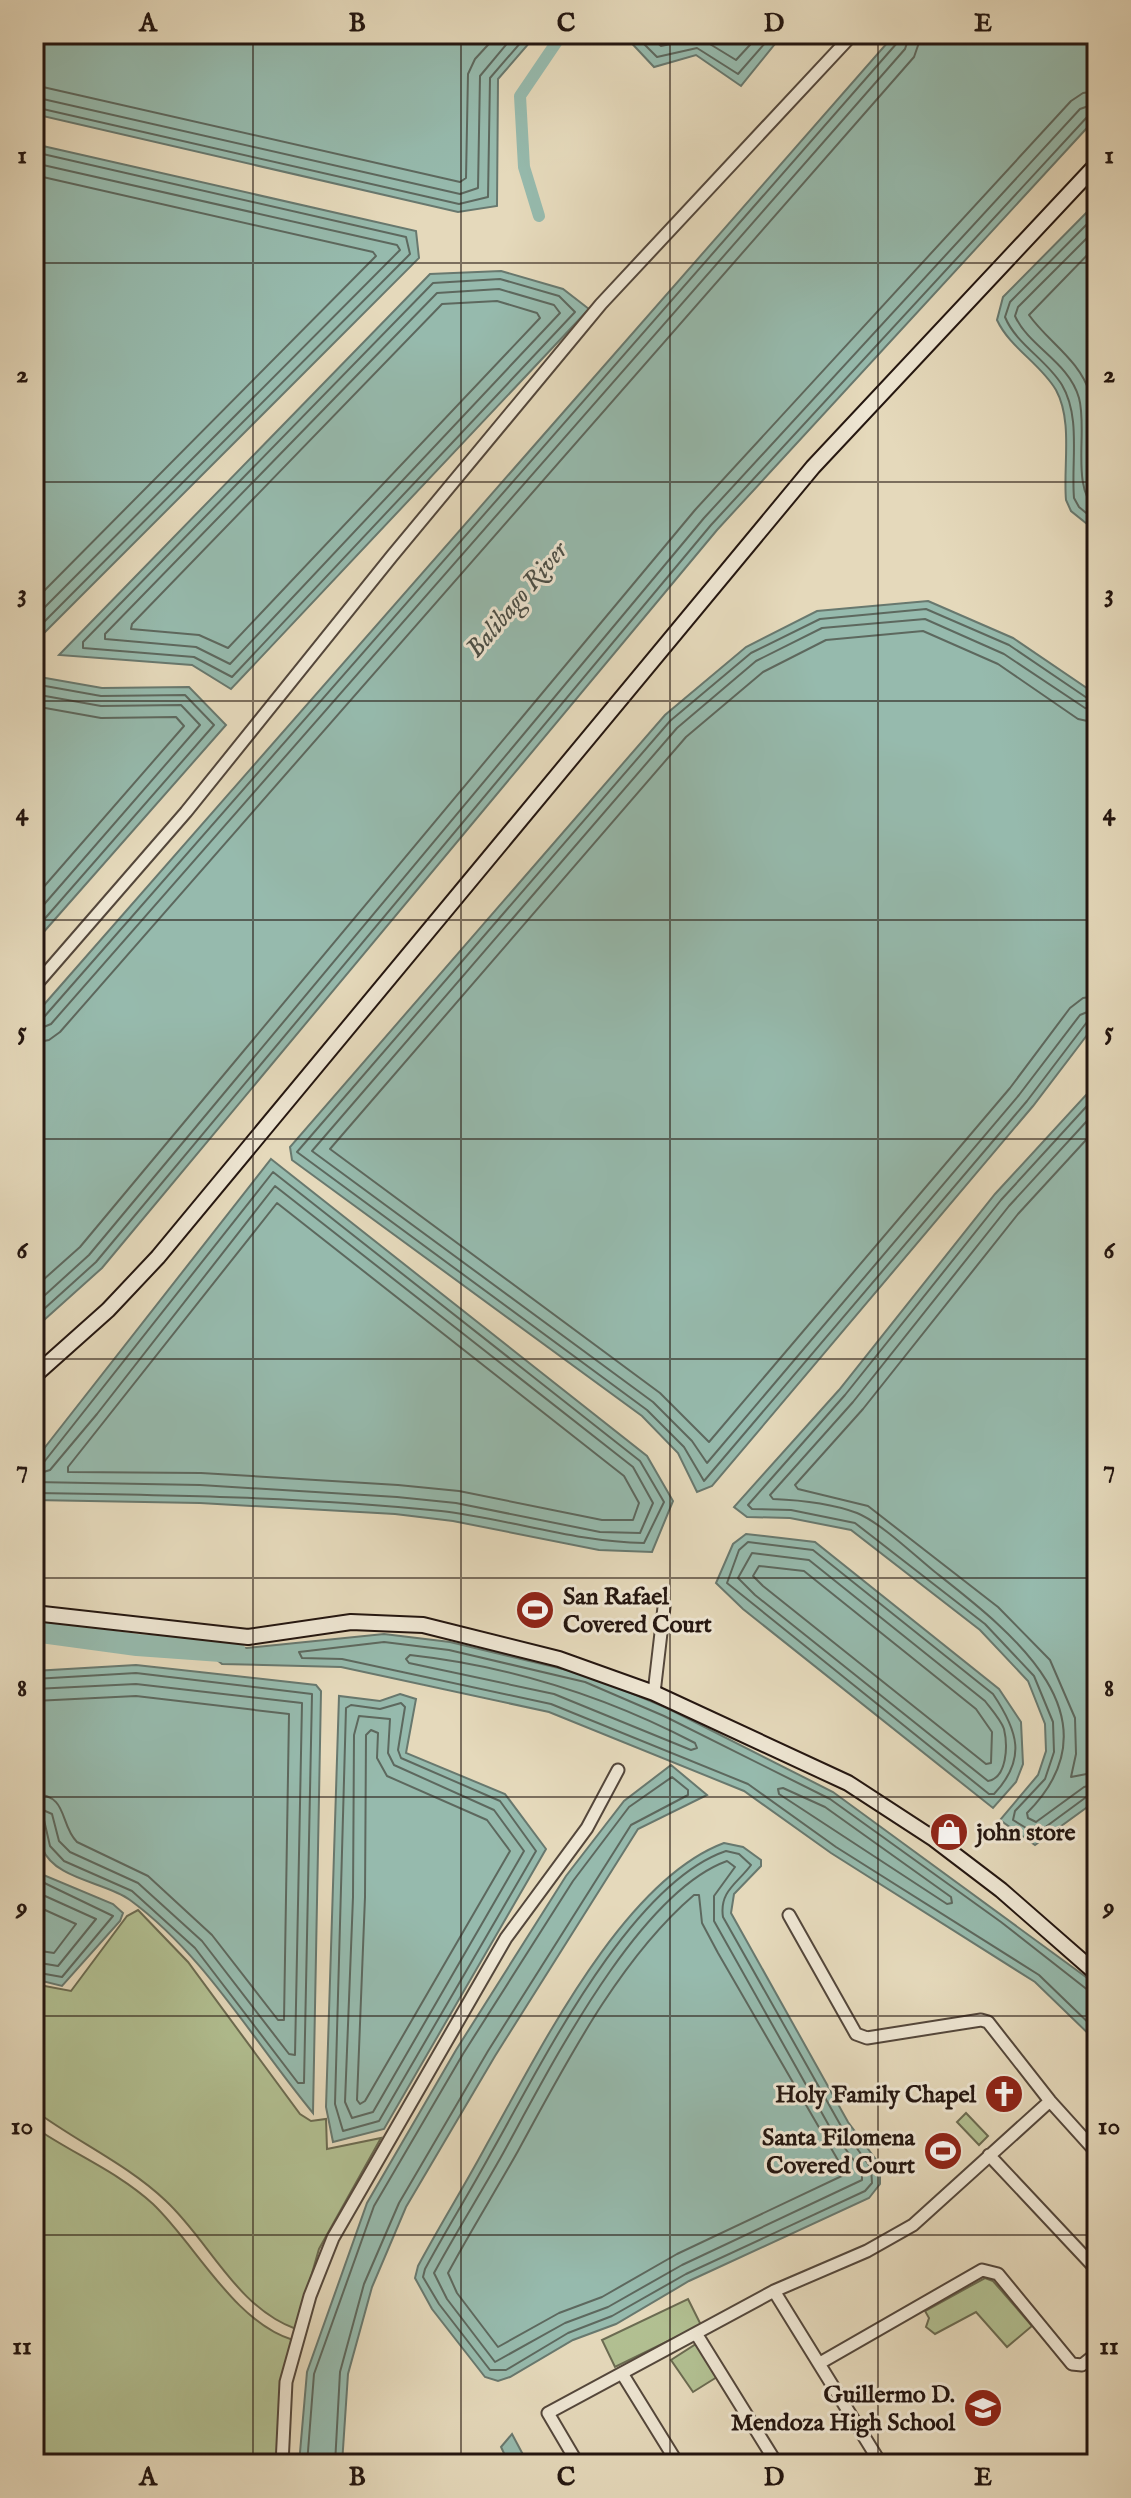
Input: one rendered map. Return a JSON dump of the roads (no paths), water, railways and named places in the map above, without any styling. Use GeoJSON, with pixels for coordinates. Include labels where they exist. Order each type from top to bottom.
{"type":"FeatureCollection","features":[{"type":"Feature","properties":{"kind":"street"},"geometry":{"type":"LineString","coordinates":[[34,987],[186,812],[392,556],[601,304],[853,34]]}},
{"type":"Feature","properties":{"kind":"street"},"geometry":{"type":"LineString","coordinates":[[34,1376],[108,1310],[158,1257],[813,467],[1097,164]]}},
{"type":"Feature","properties":{"kind":"street"},"geometry":{"type":"LineString","coordinates":[[654,1693],[664,1607]]}},
{"type":"Feature","properties":{"kind":"street"},"geometry":{"type":"LineString","coordinates":[[34,1613],[248,1637],[351,1622],[423,1625],[559,1659],[654,1693],[848,1783],[934,1839],[990,1882],[1097,1974]]}},
{"type":"Feature","properties":{"kind":"street"},"geometry":{"type":"LineString","coordinates":[[282,2464],[286,2382],[310,2296],[333,2238],[506,1938],[587,1828],[618,1770]]}},
{"type":"Feature","properties":{"kind":"street"},"geometry":{"type":"LineString","coordinates":[[789,1915],[848,2023],[860,2037],[984,2020],[1097,2153]]}},
{"type":"Feature","properties":{"kind":"street"},"geometry":{"type":"LineString","coordinates":[[578,2464],[548,2413],[774,2291],[867,2251],[913,2225],[1050,2101]]}},
{"type":"Feature","properties":{"kind":"street"},"geometry":{"type":"LineString","coordinates":[[989,2155],[1097,2270]]}},
{"type":"Feature","properties":{"kind":"street"},"geometry":{"type":"LineString","coordinates":[[820,2363],[982,2270],[998,2274],[1072,2364],[1082,2365],[1097,2353]]}},
{"type":"Feature","properties":{"kind":"street"},"geometry":{"type":"LineString","coordinates":[[774,2291],[881,2464]]}},
{"type":"Feature","properties":{"kind":"street"},"geometry":{"type":"LineString","coordinates":[[697,2335],[777,2464]]}},
{"type":"Feature","properties":{"kind":"street"},"geometry":{"type":"LineString","coordinates":[[623,2375],[678,2464]]}},
{"type":"Feature","properties":{"kind":"water"},"geometry":{"type":"Polygon","coordinates":[[[34,34],[537,34],[498,79],[497,206],[458,212],[34,114],[34,34]]]}},
{"type":"Feature","properties":{"kind":"water"},"geometry":{"type":"Polygon","coordinates":[[[623,34],[783,34],[741,86],[696,55],[654,67],[623,34]]]}},
{"type":"Feature","properties":{"kind":"water","name":"Balibago River"},"geometry":{"type":"Polygon","coordinates":[[[895,34],[1097,34],[1097,117],[717,530],[102,1268],[34,1329],[34,1016],[895,34]]]}},
{"type":"Feature","properties":{"kind":"water"},"geometry":{"type":"Polygon","coordinates":[[[34,144],[416,231],[419,258],[34,643],[34,144]]]}},
{"type":"Feature","properties":{"kind":"water"},"geometry":{"type":"Polygon","coordinates":[[[1097,202],[1097,532],[1071,511],[1066,500],[1066,429],[1056,390],[1009,339],[997,320],[1003,297],[1097,202]]]}},
{"type":"Feature","properties":{"kind":"water"},"geometry":{"type":"Polygon","coordinates":[[[501,271],[563,289],[589,309],[231,689],[192,665],[59,655],[430,274],[501,271]]]}},
{"type":"Feature","properties":{"kind":"water"},"geometry":{"type":"Polygon","coordinates":[[[928,601],[1013,638],[1097,695],[1097,1022],[1033,1106],[712,1486],[697,1492],[678,1453],[642,1416],[292,1160],[290,1147],[665,715],[746,647],[817,611],[928,601]]]}},
{"type":"Feature","properties":{"kind":"water"},"geometry":{"type":"Polygon","coordinates":[[[34,676],[102,688],[189,687],[226,725],[34,943],[34,676]]]}},
{"type":"Feature","properties":{"kind":"water"},"geometry":{"type":"Polygon","coordinates":[[[1097,1083],[1097,1800],[1035,1845],[1000,1820],[1038,1775],[1046,1751],[1045,1724],[1028,1681],[980,1630],[851,1530],[790,1518],[747,1517],[734,1507],[839,1390],[995,1194],[1097,1083]]]}},
{"type":"Feature","properties":{"kind":"water"},"geometry":{"type":"Polygon","coordinates":[[[271,1159],[647,1456],[673,1501],[652,1552],[599,1550],[453,1521],[395,1514],[200,1503],[34,1500],[35,1460],[271,1159]]]}},
{"type":"Feature","properties":{"kind":"water"},"geometry":{"type":"Polygon","coordinates":[[[746,1534],[815,1542],[999,1689],[1021,1722],[1023,1764],[1016,1782],[993,1808],[743,1609],[716,1583],[733,1544],[746,1534]]]}},
{"type":"Feature","properties":{"kind":"water"},"geometry":{"type":"Polygon","coordinates":[[[384,1634],[450,1642],[588,1675],[667,1708],[833,1792],[1090,1980],[1097,1987],[1097,2042],[1035,1982],[831,1853],[744,1791],[549,1712],[341,1667],[222,1664],[200,1646],[247,1648],[384,1634]]]}},
{"type":"Feature","properties":{"kind":"water"},"geometry":{"type":"Polygon","coordinates":[[[136,1665],[316,1685],[321,1691],[313,2113],[228,2000],[182,1946],[130,1900],[69,1874],[49,1859],[42,1848],[32,1787],[34,1671],[136,1665]]]}},
{"type":"Feature","properties":{"kind":"water"},"geometry":{"type":"Polygon","coordinates":[[[400,1694],[416,1699],[406,1753],[505,1794],[546,1849],[384,2129],[333,2142],[326,2107],[339,1696],[380,1701],[400,1694]]]}},
{"type":"Feature","properties":{"kind":"water"},"geometry":{"type":"Polygon","coordinates":[[[671,1765],[707,1795],[638,1829],[495,2056],[406,2207],[372,2287],[348,2374],[342,2464],[299,2464],[307,2372],[367,2203],[456,2050],[566,1876],[624,1801],[671,1765]]]}},
{"type":"Feature","properties":{"kind":"water"},"geometry":{"type":"Polygon","coordinates":[[[724,1843],[743,1847],[761,1860],[761,1866],[734,1894],[731,1913],[848,2122],[880,2165],[880,2184],[869,2198],[689,2281],[616,2324],[573,2340],[510,2377],[498,2381],[485,2377],[432,2309],[415,2278],[418,2266],[558,2018],[587,1973],[651,1893],[687,1863],[724,1843]]]}},
{"type":"Feature","properties":{"kind":"water"},"geometry":{"type":"Polygon","coordinates":[[[34,1854],[41,1874],[113,1904],[123,1913],[120,1921],[62,1986],[34,1979],[34,1854]]]}},
{"type":"Feature","properties":{"kind":"water"},"geometry":{"type":"Polygon","coordinates":[[[512,2434],[528,2464],[509,2464],[501,2447],[512,2434]]]}},
{"type":"Feature","properties":{"kind":"waterway"},"geometry":{"type":"LineString","coordinates":[[539,216],[524,167],[520,96],[562,34]]}},
{"type":"Feature","properties":{"kind":"waterway"},"geometry":{"type":"LineString","coordinates":[[34,1631],[137,1645],[235,1652]]}},
{"type":"Feature","properties":{"kind":"place","name":"San Rafael Covered Court"},"geometry":{"type":"Point","coordinates":[535,1610]}},
{"type":"Feature","properties":{"kind":"place","name":"john store"},"geometry":{"type":"Point","coordinates":[949,1832]}},
{"type":"Feature","properties":{"kind":"place","name":"Holy Family Chapel"},"geometry":{"type":"Point","coordinates":[1004,2094]}},
{"type":"Feature","properties":{"kind":"place","name":"Santa Filomena Covered Court"},"geometry":{"type":"Point","coordinates":[943,2151]}},
{"type":"Feature","properties":{"kind":"place","name":"Guillermo D. Mendoza High School"},"geometry":{"type":"Point","coordinates":[983,2408]}}]}
